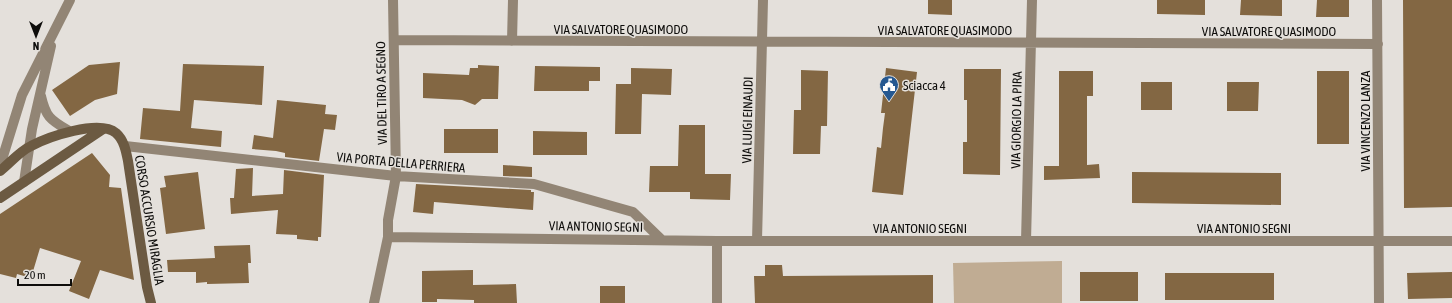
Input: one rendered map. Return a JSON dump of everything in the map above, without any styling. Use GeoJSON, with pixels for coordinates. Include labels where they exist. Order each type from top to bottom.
{"type":"FeatureCollection","features":[{"type":"Feature","properties":{"kind":"street"},"geometry":{"type":"LineString","coordinates":[[0,166],[22,95],[70,0]]}},
{"type":"Feature","properties":{"kind":"street","name":"VIA DEL TIRO A SEGNO"},"geometry":{"type":"LineString","coordinates":[[374,303],[388,237],[388,220],[396,176],[393,0]]}},
{"type":"Feature","properties":{"kind":"street"},"geometry":{"type":"LineString","coordinates":[[512,41],[513,0]]}},
{"type":"Feature","properties":{"kind":"street","name":"VIA LUIGI EINAUDI"},"geometry":{"type":"LineString","coordinates":[[756,241],[763,0]]}},
{"type":"Feature","properties":{"kind":"street","name":"VIA GIORGIO LA PIRA"},"geometry":{"type":"LineString","coordinates":[[1026,241],[1032,0]]}},
{"type":"Feature","properties":{"kind":"street","name":"VIA VINCENZO LANZA"},"geometry":{"type":"LineString","coordinates":[[1377,0],[1379,303]]}},
{"type":"Feature","properties":{"kind":"street"},"geometry":{"type":"LineString","coordinates":[[24,182],[40,94],[55,28]]}},
{"type":"Feature","properties":{"kind":"street","name":"VIA SALVATORE QUASIMODO"},"geometry":{"type":"LineString","coordinates":[[394,40],[1378,44]]}},
{"type":"Feature","properties":{"kind":"street"},"geometry":{"type":"LineString","coordinates":[[40,94],[48,117],[52,121],[70,131]]}},
{"type":"Feature","properties":{"kind":"street"},"geometry":{"type":"LineString","coordinates":[[0,170],[30,146],[70,131],[104,128]]}},
{"type":"Feature","properties":{"kind":"street"},"geometry":{"type":"LineString","coordinates":[[0,198],[104,128]]}},
{"type":"Feature","properties":{"kind":"street","name":"CORSO ACCURSIO MIRAGLIA"},"geometry":{"type":"LineString","coordinates":[[104,128],[116,133],[125,146],[147,287],[151,303]]}},
{"type":"Feature","properties":{"kind":"street","name":"VIA PORTA DELLA PERRIERA"},"geometry":{"type":"LineString","coordinates":[[125,146],[396,176],[534,184],[633,212],[662,240]]}},
{"type":"Feature","properties":{"kind":"street","name":"VIA ANTONIO SEGNI"},"geometry":{"type":"LineString","coordinates":[[388,237],[717,241],[1452,241]]}},
{"type":"Feature","properties":{"kind":"street"},"geometry":{"type":"LineString","coordinates":[[717,241],[717,303]]}},
{"type":"Feature","properties":{"kind":"shaded area"},"geometry":{"type":"Polygon","coordinates":[[[1062,261],[1062,303],[954,303],[953,263],[1062,261]]]}},
{"type":"Feature","properties":{"kind":"building"},"geometry":{"type":"Polygon","coordinates":[[[928,0],[952,0],[952,15],[928,14],[928,0]]]}},
{"type":"Feature","properties":{"kind":"building"},"geometry":{"type":"Polygon","coordinates":[[[1157,0],[1205,0],[1205,15],[1157,14],[1157,0]]]}},
{"type":"Feature","properties":{"kind":"building"},"geometry":{"type":"Polygon","coordinates":[[[1241,0],[1282,0],[1282,16],[1240,15],[1241,0]]]}},
{"type":"Feature","properties":{"kind":"building"},"geometry":{"type":"Polygon","coordinates":[[[1317,0],[1349,0],[1349,17],[1316,17],[1317,0]]]}},
{"type":"Feature","properties":{"kind":"building"},"geometry":{"type":"Polygon","coordinates":[[[1403,0],[1452,0],[1452,207],[1404,208],[1403,0]]]}},
{"type":"Feature","properties":{"kind":"building"},"geometry":{"type":"Polygon","coordinates":[[[120,62],[117,94],[95,100],[70,116],[52,90],[89,65],[120,62]]]}},
{"type":"Feature","properties":{"kind":"building"},"geometry":{"type":"Polygon","coordinates":[[[183,64],[264,66],[262,105],[194,100],[191,128],[222,131],[221,147],[140,139],[143,108],[180,111],[183,64]]]}},
{"type":"Feature","properties":{"kind":"building"},"geometry":{"type":"Polygon","coordinates":[[[478,65],[499,66],[498,99],[482,99],[475,105],[462,100],[423,98],[423,73],[469,75],[470,68],[478,68],[478,65]]]}},
{"type":"Feature","properties":{"kind":"building"},"geometry":{"type":"Polygon","coordinates":[[[535,66],[600,67],[600,81],[589,81],[589,91],[534,91],[535,66]]]}},
{"type":"Feature","properties":{"kind":"building"},"geometry":{"type":"Polygon","coordinates":[[[631,68],[672,69],[671,95],[642,94],[641,134],[615,134],[616,84],[631,84],[631,68]]]}},
{"type":"Feature","properties":{"kind":"building"},"geometry":{"type":"Polygon","coordinates":[[[886,68],[917,72],[903,195],[872,192],[877,147],[881,148],[885,113],[881,113],[886,68]]]}},
{"type":"Feature","properties":{"kind":"building"},"geometry":{"type":"Polygon","coordinates":[[[964,69],[1001,69],[1000,175],[963,174],[963,142],[967,142],[967,100],[964,100],[964,69]]]}},
{"type":"Feature","properties":{"kind":"building"},"geometry":{"type":"Polygon","coordinates":[[[801,70],[828,71],[827,126],[821,126],[820,154],[793,154],[794,110],[801,110],[801,70]]]}},
{"type":"Feature","properties":{"kind":"building"},"geometry":{"type":"Polygon","coordinates":[[[1059,71],[1093,71],[1093,96],[1087,96],[1087,165],[1099,164],[1100,178],[1044,180],[1044,166],[1059,166],[1059,71]]]}},
{"type":"Feature","properties":{"kind":"building"},"geometry":{"type":"Polygon","coordinates":[[[1317,71],[1349,71],[1349,144],[1317,144],[1317,71]]]}},
{"type":"Feature","properties":{"kind":"building"},"geometry":{"type":"Polygon","coordinates":[[[1141,82],[1172,82],[1172,110],[1141,110],[1141,82]]]}},
{"type":"Feature","properties":{"kind":"building"},"geometry":{"type":"Polygon","coordinates":[[[1227,82],[1259,82],[1258,111],[1227,111],[1227,82]]]}},
{"type":"Feature","properties":{"kind":"building"},"geometry":{"type":"Polygon","coordinates":[[[277,100],[326,105],[325,114],[337,115],[335,130],[324,129],[319,161],[285,157],[285,153],[276,151],[252,149],[254,135],[273,138],[277,100]]]}},
{"type":"Feature","properties":{"kind":"building"},"geometry":{"type":"Polygon","coordinates":[[[679,125],[705,125],[705,174],[731,174],[730,200],[690,199],[690,192],[649,192],[650,166],[678,166],[679,125]]]}},
{"type":"Feature","properties":{"kind":"building"},"geometry":{"type":"Polygon","coordinates":[[[444,129],[498,129],[498,153],[444,153],[444,129]]]}},
{"type":"Feature","properties":{"kind":"building"},"geometry":{"type":"Polygon","coordinates":[[[533,131],[587,132],[587,155],[533,155],[533,131]]]}},
{"type":"Feature","properties":{"kind":"building"},"geometry":{"type":"Polygon","coordinates":[[[92,153],[110,175],[109,187],[121,188],[134,280],[100,270],[89,299],[69,291],[81,261],[40,248],[31,278],[17,274],[16,278],[0,274],[0,214],[92,153]]]}},
{"type":"Feature","properties":{"kind":"building"},"geometry":{"type":"Polygon","coordinates":[[[503,165],[532,167],[532,177],[503,176],[503,165]]]}},
{"type":"Feature","properties":{"kind":"building"},"geometry":{"type":"Polygon","coordinates":[[[253,168],[252,196],[283,194],[284,170],[324,175],[321,237],[318,237],[318,241],[297,239],[297,235],[276,234],[278,210],[231,214],[230,198],[234,198],[236,169],[253,168]]]}},
{"type":"Feature","properties":{"kind":"building"},"geometry":{"type":"Polygon","coordinates":[[[198,172],[205,229],[166,234],[160,188],[166,187],[164,176],[198,172]]]}},
{"type":"Feature","properties":{"kind":"building"},"geometry":{"type":"Polygon","coordinates":[[[1132,172],[1281,173],[1281,205],[1132,203],[1132,172]]]}},
{"type":"Feature","properties":{"kind":"building"},"geometry":{"type":"Polygon","coordinates":[[[416,184],[531,190],[531,192],[534,192],[533,210],[434,202],[433,214],[413,212],[416,184]]]}},
{"type":"Feature","properties":{"kind":"building"},"geometry":{"type":"Polygon","coordinates":[[[250,245],[251,263],[248,263],[249,283],[196,283],[196,272],[168,272],[167,260],[215,258],[214,246],[250,245]]]}},
{"type":"Feature","properties":{"kind":"building"},"geometry":{"type":"Polygon","coordinates":[[[765,265],[782,265],[783,276],[933,275],[933,303],[755,303],[754,276],[765,276],[765,265]]]}},
{"type":"Feature","properties":{"kind":"building"},"geometry":{"type":"Polygon","coordinates":[[[473,270],[473,285],[516,284],[517,303],[474,303],[474,300],[437,299],[437,302],[422,302],[422,271],[473,270]]]}},
{"type":"Feature","properties":{"kind":"building"},"geometry":{"type":"Polygon","coordinates":[[[1080,272],[1138,272],[1138,301],[1080,301],[1080,272]]]}},
{"type":"Feature","properties":{"kind":"building"},"geometry":{"type":"Polygon","coordinates":[[[1452,272],[1452,298],[1408,299],[1407,273],[1452,272]]]}},
{"type":"Feature","properties":{"kind":"building"},"geometry":{"type":"Polygon","coordinates":[[[1165,273],[1274,273],[1274,300],[1165,300],[1165,273]]]}},
{"type":"Feature","properties":{"kind":"building"},"geometry":{"type":"Polygon","coordinates":[[[600,286],[625,286],[625,303],[600,303],[600,286]]]}},
{"type":"Feature","properties":{"kind":"place","name":"Sciacca 4"},"geometry":{"type":"Point","coordinates":[889,102]}}]}
